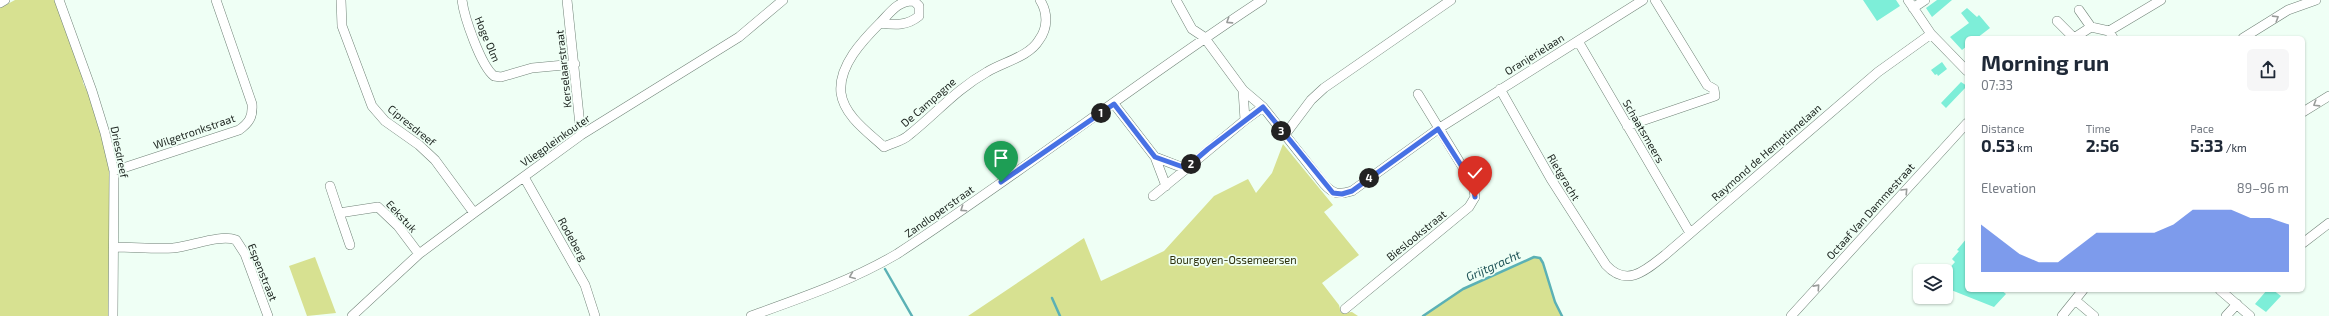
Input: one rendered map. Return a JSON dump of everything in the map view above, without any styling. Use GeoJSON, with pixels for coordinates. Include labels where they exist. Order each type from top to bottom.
{"type":"FeatureCollection","features":[{"type":"Feature","properties":{"kind":"street"},"geometry":{"type":"LineString","coordinates":[[0,3],[5,0]]}},
{"type":"Feature","properties":{"kind":"street","name":"Driesdreef"},"geometry":{"type":"LineString","coordinates":[[59,0],[103,126],[114,171],[115,247],[113,316]]}},
{"type":"Feature","properties":{"kind":"street","name":"Wilgetronkstraat"},"geometry":{"type":"LineString","coordinates":[[114,171],[239,130],[248,123],[252,113],[252,104],[216,0]]}},
{"type":"Feature","properties":{"kind":"street","name":"Cipresdreef"},"geometry":{"type":"LineString","coordinates":[[341,0],[342,26],[372,106],[386,121],[419,145],[435,160],[474,213]]}},
{"type":"Feature","properties":{"kind":"street","name":"Hoge Olm"},"geometry":{"type":"LineString","coordinates":[[462,0],[463,10],[485,65],[494,76],[501,77],[532,68],[575,64]]}},
{"type":"Feature","properties":{"kind":"street","name":"Kerselaarstraat"},"geometry":{"type":"LineString","coordinates":[[567,0],[575,64],[581,135]]}},
{"type":"Feature","properties":{"kind":"street","name":"Vliegpleinkouter"},"geometry":{"type":"LineString","coordinates":[[352,316],[419,254],[474,213],[581,135],[739,37],[783,0]]}},
{"type":"Feature","properties":{"kind":"street","name":"De Campagne"},"geometry":{"type":"LineString","coordinates":[[880,23],[859,45],[842,78],[841,92],[846,107],[884,147],[908,136],[959,89],[988,71],[1033,48],[1044,32],[1046,22],[1044,8],[1040,0]]}},
{"type":"Feature","properties":{"kind":"street","name":"Oranjerielaan"},"geometry":{"type":"LineString","coordinates":[[1176,0],[1192,29],[1204,37],[1243,90],[1263,107],[1284,136],[1324,184],[1333,193],[1342,194],[1352,191],[1438,129],[1643,0]]}},
{"type":"Feature","properties":{"kind":"street","name":"Zandloperstraat"},"geometry":{"type":"LineString","coordinates":[[751,316],[807,296],[878,265],[897,254],[1114,104],[1204,37],[1262,0]]}},
{"type":"Feature","properties":{"kind":"street"},"geometry":{"type":"LineString","coordinates":[[1284,136],[1311,100],[1324,88],[1451,0]]}},
{"type":"Feature","properties":{"kind":"street"},"geometry":{"type":"LineString","coordinates":[[1627,126],[1715,96],[1714,89],[1704,80],[1656,0]]}},
{"type":"Feature","properties":{"kind":"street"},"geometry":{"type":"LineString","coordinates":[[1908,0],[1931,34],[1965,69]]}},
{"type":"Feature","properties":{"kind":"street"},"geometry":{"type":"LineString","coordinates":[[1913,8],[1925,0]]}},
{"type":"Feature","properties":{"kind":"street"},"geometry":{"type":"LineString","coordinates":[[2079,10],[2091,27],[2111,35],[2161,0]]}},
{"type":"Feature","properties":{"kind":"street"},"geometry":{"type":"LineString","coordinates":[[2246,36],[2288,10],[2316,0]]}},
{"type":"Feature","properties":{"kind":"street"},"geometry":{"type":"LineString","coordinates":[[2057,21],[2072,36]]}},
{"type":"Feature","properties":{"kind":"street"},"geometry":{"type":"LineString","coordinates":[[2077,36],[2091,27]]}},
{"type":"Feature","properties":{"kind":"street","name":"Raymond de Hemptinnelaan"},"geometry":{"type":"LineString","coordinates":[[1614,273],[1632,276],[1641,273],[1878,72],[1931,34]]}},
{"type":"Feature","properties":{"kind":"street","name":"Schaatsmeers"},"geometry":{"type":"LineString","coordinates":[[1578,40],[1690,233]]}},
{"type":"Feature","properties":{"kind":"street","name":"Rietgracht"},"geometry":{"type":"LineString","coordinates":[[1500,89],[1551,179],[1590,241],[1614,273]]}},
{"type":"Feature","properties":{"kind":"street"},"geometry":{"type":"LineString","coordinates":[[1243,90],[1245,120]]}},
{"type":"Feature","properties":{"kind":"street"},"geometry":{"type":"LineString","coordinates":[[1418,94],[1438,129]]}},
{"type":"Feature","properties":{"kind":"street"},"geometry":{"type":"LineString","coordinates":[[2305,111],[2329,96]]}},
{"type":"Feature","properties":{"kind":"street"},"geometry":{"type":"LineString","coordinates":[[1114,104],[1155,157],[1166,186]]}},
{"type":"Feature","properties":{"kind":"street"},"geometry":{"type":"LineString","coordinates":[[1153,196],[1245,120],[1263,107]]}},
{"type":"Feature","properties":{"kind":"street","name":"Octaaf Van Dammestraat"},"geometry":{"type":"LineString","coordinates":[[1791,316],[1965,125]]}},
{"type":"Feature","properties":{"kind":"street","name":"Bieslookstraat"},"geometry":{"type":"LineString","coordinates":[[1345,309],[1474,202],[1475,197],[1473,184],[1438,129]]}},
{"type":"Feature","properties":{"kind":"street"},"geometry":{"type":"LineString","coordinates":[[1155,157],[1186,168]]}},
{"type":"Feature","properties":{"kind":"street","name":"Rodeberg"},"geometry":{"type":"LineString","coordinates":[[524,177],[585,285],[595,316]]}},
{"type":"Feature","properties":{"kind":"street"},"geometry":{"type":"LineString","coordinates":[[330,186],[350,245]]}},
{"type":"Feature","properties":{"kind":"street","name":"Eekstuk"},"geometry":{"type":"LineString","coordinates":[[339,213],[378,207],[398,226],[419,254]]}},
{"type":"Feature","properties":{"kind":"street"},"geometry":{"type":"LineString","coordinates":[[2305,241],[2329,223]]}},
{"type":"Feature","properties":{"kind":"street","name":"Espenstraat"},"geometry":{"type":"LineString","coordinates":[[115,247],[172,248],[194,246],[221,238],[236,240],[245,254],[268,316]]}},
{"type":"Feature","properties":{"kind":"street"},"geometry":{"type":"LineString","coordinates":[[2062,316],[2082,292]]}},
{"type":"Feature","properties":{"kind":"street"},"geometry":{"type":"LineString","coordinates":[[2226,292],[2250,316]]}},
{"type":"Feature","properties":{"kind":"street"},"geometry":{"type":"LineString","coordinates":[[2075,300],[2094,316]]}},
{"type":"Feature","properties":{"kind":"street"},"geometry":{"type":"LineString","coordinates":[[2226,316],[2237,304]]}},
{"type":"Feature","properties":{"kind":"green space"},"geometry":{"type":"Polygon","coordinates":[[[15,0],[56,0],[82,74],[83,83],[92,101],[107,157],[110,176],[109,316],[0,316],[0,8],[15,0]]]}},
{"type":"Feature","properties":{"kind":"green space","name":"Bourgoyen-Ossemeersen"},"geometry":{"type":"Polygon","coordinates":[[[1283,144],[1333,205],[1324,212],[1359,255],[1322,283],[1339,305],[1341,313],[1352,312],[1358,316],[968,316],[1084,238],[1101,281],[1164,251],[1214,196],[1248,179],[1256,193],[1272,173],[1283,144]]]}},
{"type":"Feature","properties":{"kind":"green space"},"geometry":{"type":"Polygon","coordinates":[[[315,257],[336,313],[307,316],[289,266],[315,257]]]}},
{"type":"Feature","properties":{"kind":"green space"},"geometry":{"type":"Polygon","coordinates":[[[1534,257],[1540,258],[1543,263],[1555,302],[1562,316],[1423,316],[1463,289],[1534,257]]]}},
{"type":"Feature","properties":{"kind":"building"},"geometry":{"type":"Polygon","coordinates":[[[1863,0],[1896,0],[1900,6],[1877,21],[1863,0]]]}},
{"type":"Feature","properties":{"kind":"building"},"geometry":{"type":"Polygon","coordinates":[[[1937,0],[1952,0],[1932,17],[1926,8],[1937,0]]]}},
{"type":"Feature","properties":{"kind":"building"},"geometry":{"type":"Polygon","coordinates":[[[1967,8],[1977,17],[1979,15],[1990,28],[1980,36],[1965,36],[1965,48],[1962,50],[1950,37],[1969,23],[1961,13],[1967,8]]]}},
{"type":"Feature","properties":{"kind":"building"},"geometry":{"type":"Polygon","coordinates":[[[1942,62],[1947,69],[1938,76],[1937,74],[1935,75],[1931,70],[1942,62]]]}},
{"type":"Feature","properties":{"kind":"building"},"geometry":{"type":"Polygon","coordinates":[[[1961,82],[1965,85],[1965,88],[1946,108],[1941,103],[1961,82]]]}},
{"type":"Feature","properties":{"kind":"building"},"geometry":{"type":"Polygon","coordinates":[[[1965,240],[1965,292],[2004,292],[2006,294],[1994,307],[1953,291],[1953,264],[1955,262],[1952,259],[1959,251],[1957,250],[1965,240]]]}},
{"type":"Feature","properties":{"kind":"building"},"geometry":{"type":"Polygon","coordinates":[[[2265,292],[2276,292],[2281,296],[2266,312],[2255,304],[2265,292]]]}},
{"type":"Feature","properties":{"kind":"waterway","name":"Grijtgracht"},"geometry":{"type":"LineString","coordinates":[[1423,316],[1463,289],[1534,257],[1540,258],[1543,263],[1555,302],[1562,316]]}},
{"type":"Feature","properties":{"kind":"waterway"},"geometry":{"type":"LineString","coordinates":[[885,269],[912,316]]}},
{"type":"Feature","properties":{"kind":"waterway"},"geometry":{"type":"LineString","coordinates":[[1052,298],[1060,316]]}},
{"type":"Feature","properties":{"kind":"route"},"geometry":{"type":"LineString","coordinates":[[1001,182],[1114,104],[1155,157],[1167,163],[1186,168],[1208,149],[1263,107],[1284,136],[1333,193],[1342,194],[1352,191],[1438,129],[1473,184],[1475,197]]}}]}
